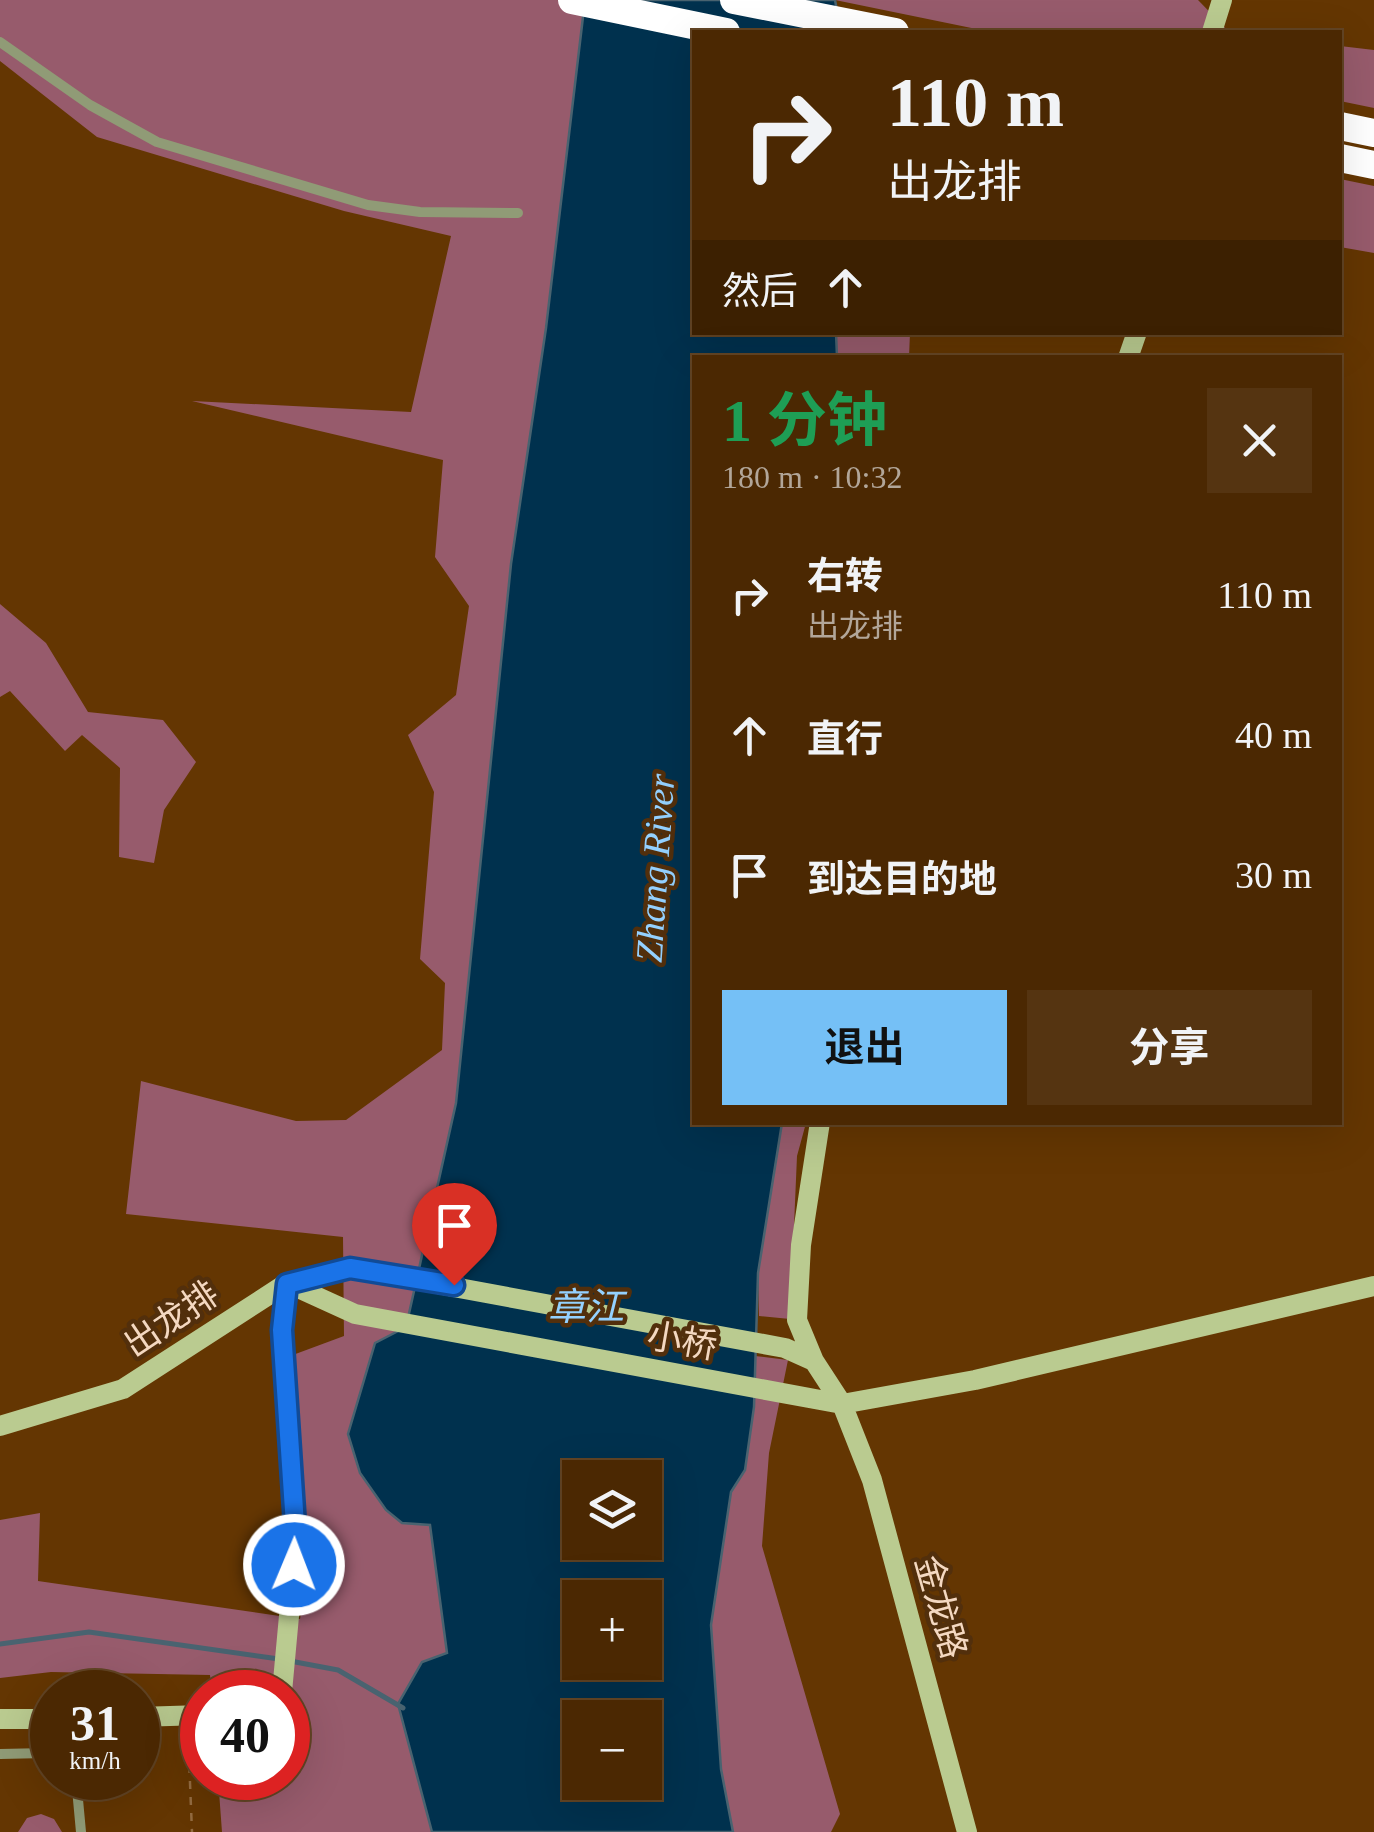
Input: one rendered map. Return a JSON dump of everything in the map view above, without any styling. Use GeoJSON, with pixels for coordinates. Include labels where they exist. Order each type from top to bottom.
{"type":"FeatureCollection","features":[{"type":"Feature","properties":{"kind":"highway"},"geometry":{"type":"LineString","coordinates":[[572,0],[716,30]]}},
{"type":"Feature","properties":{"kind":"highway"},"geometry":{"type":"LineString","coordinates":[[734,0],[885,30]]}},
{"type":"Feature","properties":{"kind":"highway"},"geometry":{"type":"LineString","coordinates":[[1342,126],[1374,133]]}},
{"type":"Feature","properties":{"kind":"highway"},"geometry":{"type":"LineString","coordinates":[[1342,158],[1374,165]]}},
{"type":"Feature","properties":{"kind":"street"},"geometry":{"type":"LineString","coordinates":[[1213,30],[1222,0]]}},
{"type":"Feature","properties":{"kind":"street"},"geometry":{"type":"LineString","coordinates":[[0,42],[90,105],[157,142],[368,205],[420,212],[518,213]]}},
{"type":"Feature","properties":{"kind":"street","name":"金龙路"},"geometry":{"type":"LineString","coordinates":[[820,1125],[801,1245],[798,1320],[814,1361],[842,1404],[877,1498],[967,1832]]}},
{"type":"Feature","properties":{"kind":"street","name":"出龙排"},"geometry":{"type":"LineString","coordinates":[[0,1426],[123,1390],[287,1284],[350,1268],[786,1348],[814,1361]]}},
{"type":"Feature","properties":{"kind":"street"},"geometry":{"type":"LineString","coordinates":[[285,1670],[296,1540],[282,1330],[287,1284]]}},
{"type":"Feature","properties":{"kind":"street","name":"小桥"},"geometry":{"type":"LineString","coordinates":[[287,1284],[355,1314],[842,1404]]}},
{"type":"Feature","properties":{"kind":"street"},"geometry":{"type":"LineString","coordinates":[[842,1404],[975,1380],[1374,1286]]}},
{"type":"Feature","properties":{"kind":"street"},"geometry":{"type":"LineString","coordinates":[[0,1720],[30,1719]]}},
{"type":"Feature","properties":{"kind":"street"},"geometry":{"type":"LineString","coordinates":[[0,1754],[30,1753]]}},
{"type":"Feature","properties":{"kind":"street"},"geometry":{"type":"LineString","coordinates":[[78,1800],[81,1832]]}},
{"type":"Feature","properties":{"kind":"path"},"geometry":{"type":"LineString","coordinates":[[192,1832],[193,1800]]}},
{"type":"Feature","properties":{"kind":"shaded area"},"geometry":{"type":"Polygon","coordinates":[[[0,0],[557,0],[584,5],[546,328],[511,564],[456,1103],[406,1327],[375,1344],[348,1434],[402,1523],[430,1525],[447,1653],[398,1704],[432,1832],[222,1832],[220,1800],[310,1800],[310,1670],[180,1670],[180,1674],[160,1674],[160,1670],[30,1670],[30,1674],[0,1678],[0,1520],[40,1513],[38,1581],[300,1619],[311,1562],[282,1359],[344,1336],[343,1237],[126,1214],[141,1081],[296,1121],[346,1120],[442,1050],[445,983],[420,959],[434,792],[408,735],[456,695],[469,606],[435,557],[443,460],[192,401],[411,412],[451,236],[344,211],[97,137],[0,61],[0,0]]]}},
{"type":"Feature","properties":{"kind":"shaded area"},"geometry":{"type":"Polygon","coordinates":[[[835,0],[1198,0],[1227,30],[981,30],[835,0]]]}},
{"type":"Feature","properties":{"kind":"shaded area"},"geometry":{"type":"Polygon","coordinates":[[[1342,46],[1374,50],[1374,108],[1342,101],[1342,46]]]}},
{"type":"Feature","properties":{"kind":"shaded area"},"geometry":{"type":"Polygon","coordinates":[[[1342,179],[1374,186],[1374,253],[1342,247],[1342,179]]]}},
{"type":"Feature","properties":{"kind":"shaded area"},"geometry":{"type":"Polygon","coordinates":[[[836,335],[910,335],[909,355],[837,355],[836,335]]]}},
{"type":"Feature","properties":{"kind":"shaded area"},"geometry":{"type":"Polygon","coordinates":[[[0,604],[46,643],[88,712],[163,720],[196,762],[164,810],[154,863],[119,857],[120,768],[82,735],[65,751],[10,691],[0,697],[0,604]]]}},
{"type":"Feature","properties":{"kind":"shaded area"},"geometry":{"type":"Polygon","coordinates":[[[782,1125],[805,1125],[797,1156],[790,1319],[759,1316],[758,1273],[782,1125]]]}},
{"type":"Feature","properties":{"kind":"shaded area"},"geometry":{"type":"Polygon","coordinates":[[[755,1356],[788,1360],[769,1453],[762,1546],[840,1814],[831,1832],[733,1832],[721,1769],[711,1625],[731,1492],[745,1470],[755,1356]]]}},
{"type":"Feature","properties":{"kind":"shaded area"},"geometry":{"type":"Polygon","coordinates":[[[41,1814],[54,1819],[62,1832],[18,1832],[27,1818],[41,1814]]]}},
{"type":"Feature","properties":{"kind":"water","name":"章江"},"geometry":{"type":"Polygon","coordinates":[[[585,0],[835,0],[841,30],[692,30],[692,335],[836,335],[837,355],[692,355],[692,1125],[782,1125],[758,1273],[754,1407],[745,1470],[731,1492],[711,1625],[721,1769],[733,1832],[432,1832],[398,1704],[422,1662],[447,1653],[430,1525],[402,1523],[386,1510],[360,1473],[348,1434],[375,1343],[406,1327],[456,1103],[511,564],[546,328],[585,0]]]}},
{"type":"Feature","properties":{"kind":"waterway"},"geometry":{"type":"LineString","coordinates":[[0,1644],[89,1632],[279,1659]]}},
{"type":"Feature","properties":{"kind":"waterway"},"geometry":{"type":"LineString","coordinates":[[290,1661],[338,1670],[403,1708]]}},
{"type":"Feature","properties":{"kind":"route"},"geometry":{"type":"LineString","coordinates":[[294,1565],[296,1540],[282,1330],[287,1284],[350,1268],[454,1285]]}},
{"type":"Feature","properties":{"kind":"water label","name":"Zhang River"},"geometry":{"type":"Point","coordinates":[655,868]}}]}
